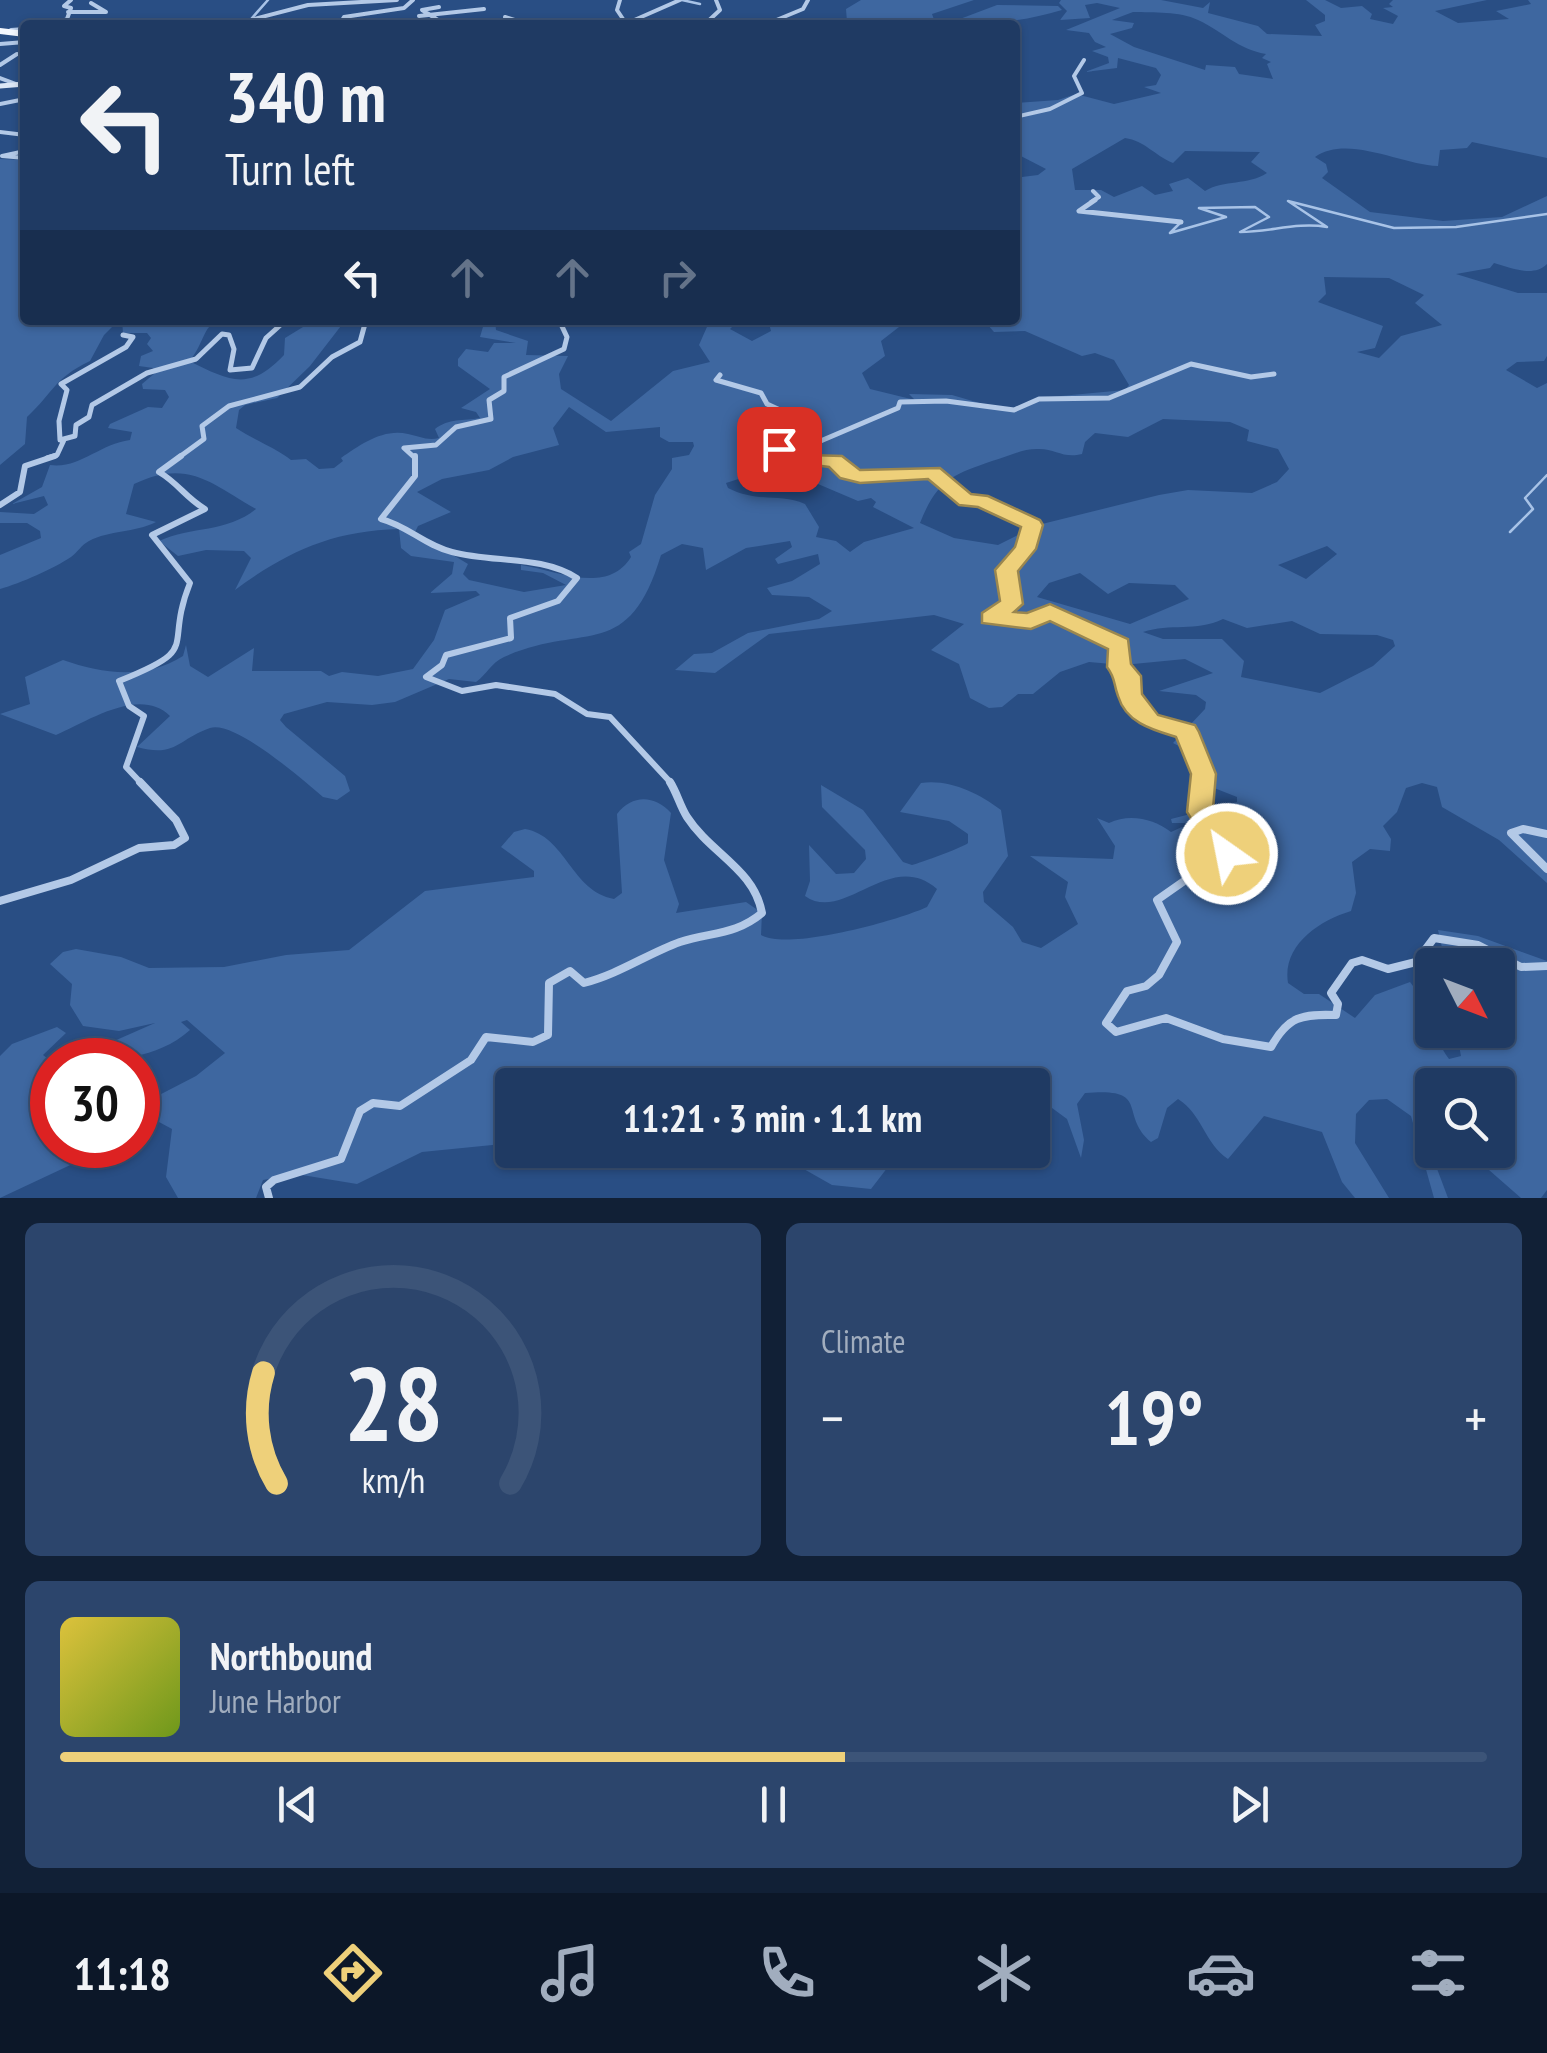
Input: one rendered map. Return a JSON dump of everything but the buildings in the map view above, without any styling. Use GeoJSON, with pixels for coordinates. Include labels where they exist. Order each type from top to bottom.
{"type":"FeatureCollection","features":[{"type":"Feature","properties":{"kind":"street"},"geometry":{"type":"LineString","coordinates":[[64,20],[72,8],[64,6],[71,0]]}},
{"type":"Feature","properties":{"kind":"street"},"geometry":{"type":"LineString","coordinates":[[257,20],[308,5],[397,0]]}},
{"type":"Feature","properties":{"kind":"street"},"geometry":{"type":"LineString","coordinates":[[342,20],[404,8],[413,0]]}},
{"type":"Feature","properties":{"kind":"street"},"geometry":{"type":"LineString","coordinates":[[633,20],[680,0]]}},
{"type":"Feature","properties":{"kind":"street"},"geometry":{"type":"LineString","coordinates":[[709,20],[720,10],[716,0]]}},
{"type":"Feature","properties":{"kind":"street"},"geometry":{"type":"LineString","coordinates":[[778,20],[803,9],[808,0]]}},
{"type":"Feature","properties":{"kind":"street"},"geometry":{"type":"LineString","coordinates":[[68,12],[106,12],[91,3]]}},
{"type":"Feature","properties":{"kind":"street"},"geometry":{"type":"LineString","coordinates":[[439,7],[422,10],[450,20]]}},
{"type":"Feature","properties":{"kind":"street"},"geometry":{"type":"LineString","coordinates":[[419,16],[484,9]]}},
{"type":"Feature","properties":{"kind":"street"},"geometry":{"type":"LineString","coordinates":[[505,17],[514,20]]}},
{"type":"Feature","properties":{"kind":"street"},"geometry":{"type":"LineString","coordinates":[[0,66],[16,54]]}},
{"type":"Feature","properties":{"kind":"street"},"geometry":{"type":"LineString","coordinates":[[1020,117],[1066,105],[1082,93],[1074,76],[1084,60]]}},
{"type":"Feature","properties":{"kind":"street"},"geometry":{"type":"LineString","coordinates":[[1093,191],[1098,193],[1096,201],[1079,212],[1181,222]]}},
{"type":"Feature","properties":{"kind":"street"},"geometry":{"type":"LineString","coordinates":[[0,505],[20,492],[26,466],[57,455],[64,440],[75,436],[76,424],[89,417],[92,405],[113,390],[159,368],[196,358],[222,334],[229,335],[234,349],[230,370],[252,368],[268,334],[280,325]]}},
{"type":"Feature","properties":{"kind":"street"},"geometry":{"type":"LineString","coordinates":[[0,902],[71,880],[139,848],[174,845],[185,838],[176,820],[126,767],[144,716],[129,706],[119,681],[170,661],[179,651],[184,595],[190,584],[152,535],[205,509],[186,498],[180,484],[159,472],[204,439],[202,426],[229,406],[300,388],[332,357],[360,342],[363,325]]}},
{"type":"Feature","properties":{"kind":"street"},"geometry":{"type":"LineString","coordinates":[[268,1198],[266,1187],[276,1175],[293,1170],[313,1173],[342,1159],[360,1111],[373,1103],[400,1106],[470,1060],[486,1037],[533,1042],[548,1035],[549,983],[570,971],[584,983],[625,974],[669,948],[732,933],[762,914],[758,892],[750,878],[717,855],[685,816],[674,786],[610,717],[578,710],[555,694],[527,693],[496,685],[462,692],[426,677],[446,656],[511,638],[510,618],[554,607],[575,586],[577,578],[561,568],[444,550],[415,538],[408,526],[382,519],[415,476],[415,456],[404,448],[436,445],[445,441],[450,430],[490,419],[489,400],[504,391],[504,377],[564,349],[567,337],[562,325]]}},
{"type":"Feature","properties":{"kind":"street"},"geometry":{"type":"LineString","coordinates":[[64,440],[58,425],[66,390],[60,384],[126,348],[133,337],[123,335]]}},
{"type":"Feature","properties":{"kind":"street"},"geometry":{"type":"LineString","coordinates":[[789,455],[844,428],[863,425],[871,416],[898,408],[900,402],[958,402],[1014,410],[1040,399],[1109,398],[1191,364],[1252,376],[1274,374]]}},
{"type":"Feature","properties":{"kind":"street"},"geometry":{"type":"LineString","coordinates":[[720,375],[716,380],[762,393],[768,404],[795,418],[774,444],[786,453],[784,456],[818,463],[835,460],[847,474],[860,476],[933,472],[966,501],[981,500],[1033,525],[1026,549],[1006,570],[1012,582],[1012,604],[990,618],[1031,621],[1050,611],[1112,638],[1120,645],[1119,667],[1129,676],[1130,696],[1146,716],[1186,732],[1204,774],[1200,812],[1211,822],[1227,854],[1224,878],[1187,880],[1157,900],[1177,942],[1160,977],[1140,990],[1128,991],[1116,1006],[1106,1023],[1116,1032],[1166,1018],[1223,1039],[1272,1046],[1294,1015],[1305,1011],[1336,1016],[1339,1010],[1331,993],[1352,963],[1362,960],[1388,968],[1416,962],[1434,938],[1478,945],[1521,967],[1547,966]]}},
{"type":"Feature","properties":{"kind":"street"},"geometry":{"type":"LineString","coordinates":[[1547,834],[1523,829],[1511,834],[1547,870]]}},
{"type":"Feature","properties":{"kind":"shaded area"},"geometry":{"type":"Polygon","coordinates":[[[861,0],[974,0],[932,14],[934,20],[847,20],[846,9],[861,0]]]}},
{"type":"Feature","properties":{"kind":"shaded area"},"geometry":{"type":"Polygon","coordinates":[[[1061,0],[1161,0],[1203,8],[1210,2],[1208,13],[1258,26],[1267,34],[1322,36],[1315,25],[1325,21],[1325,15],[1306,0],[1325,0],[1341,8],[1362,6],[1372,14],[1370,19],[1393,24],[1398,16],[1383,8],[1393,7],[1389,4],[1393,0],[1487,0],[1435,11],[1458,23],[1509,19],[1496,11],[1531,4],[1528,0],[1547,0],[1547,158],[1472,142],[1467,148],[1440,150],[1438,166],[1359,149],[1328,151],[1315,157],[1326,164],[1328,172],[1322,178],[1370,212],[1443,221],[1502,217],[1547,196],[1547,264],[1530,271],[1494,263],[1490,268],[1456,274],[1518,293],[1547,293],[1547,356],[1544,361],[1517,362],[1506,370],[1537,388],[1547,383],[1547,883],[1499,840],[1442,807],[1437,787],[1422,783],[1406,788],[1397,812],[1383,826],[1391,839],[1390,851],[1370,849],[1352,862],[1356,893],[1351,911],[1326,921],[1305,937],[1291,958],[1288,983],[1304,994],[1319,994],[1355,1018],[1375,995],[1410,982],[1415,990],[1415,1048],[1443,1048],[1449,1059],[1461,1056],[1459,1048],[1515,1048],[1515,949],[1547,961],[1547,1190],[1541,1198],[1521,1198],[1487,1168],[1515,1168],[1515,1068],[1415,1068],[1415,1130],[1411,1116],[1387,1099],[1369,1100],[1356,1114],[1355,1143],[1389,1198],[1355,1198],[1342,1182],[1322,1132],[1264,1116],[1228,1159],[1178,1099],[1167,1108],[1158,1138],[1151,1142],[1141,1132],[1127,1098],[1106,1092],[1085,1093],[1077,1104],[1084,1140],[1081,1158],[1067,1119],[1050,1106],[1050,1068],[495,1068],[495,1145],[422,1152],[357,1184],[296,1174],[263,1180],[256,1198],[178,1198],[166,1177],[172,1129],[160,1123],[160,1095],[196,1076],[225,1053],[187,1020],[181,1022],[190,1030],[160,1048],[160,1038],[121,1038],[155,1023],[119,1031],[83,1026],[70,1005],[72,984],[50,964],[63,952],[76,949],[121,957],[149,968],[224,967],[286,955],[349,950],[425,891],[534,877],[534,871],[501,847],[514,832],[525,829],[550,842],[588,886],[614,899],[622,893],[617,814],[630,803],[644,799],[671,813],[664,860],[679,904],[676,913],[746,902],[762,913],[761,935],[794,939],[843,932],[927,907],[937,889],[919,879],[902,877],[835,901],[820,902],[805,896],[810,881],[809,845],[836,874],[854,873],[866,859],[865,850],[822,807],[821,785],[863,810],[903,862],[912,865],[968,843],[968,834],[949,821],[900,812],[921,783],[932,782],[963,789],[1001,810],[1008,856],[983,892],[984,902],[1013,927],[1022,942],[1041,948],[1078,924],[1065,897],[1068,882],[1030,856],[1113,859],[1115,846],[1097,818],[1109,823],[1125,818],[1142,819],[1171,832],[1182,827],[1195,838],[1199,829],[1190,823],[1172,823],[1171,819],[1237,802],[1237,797],[1204,784],[1194,754],[1173,743],[1205,709],[1206,702],[1196,695],[1159,691],[1213,673],[1185,659],[1123,665],[1089,662],[1060,672],[1033,694],[1018,694],[1002,707],[989,708],[970,698],[959,664],[931,650],[964,624],[934,615],[769,634],[715,673],[675,670],[694,654],[712,653],[748,633],[819,619],[832,611],[809,597],[772,595],[767,588],[792,581],[820,564],[818,554],[778,564],[775,559],[792,547],[790,541],[746,548],[706,570],[703,548],[682,544],[661,555],[648,589],[634,612],[618,626],[504,657],[476,682],[449,679],[395,702],[327,702],[284,714],[280,720],[286,727],[345,776],[350,791],[337,800],[323,797],[268,753],[221,728],[199,732],[169,749],[137,747],[170,716],[144,704],[114,709],[56,735],[0,714],[30,704],[25,677],[63,660],[93,669],[139,672],[183,656],[186,645],[190,666],[208,677],[254,648],[252,671],[378,676],[413,669],[434,640],[445,610],[480,595],[476,591],[430,593],[452,574],[454,562],[411,556],[401,548],[399,529],[353,534],[312,546],[274,564],[235,590],[251,558],[244,551],[206,550],[178,556],[159,541],[221,526],[256,509],[199,477],[170,473],[134,484],[126,514],[156,522],[97,537],[55,566],[0,589],[0,555],[41,538],[40,531],[27,523],[0,523],[0,512],[34,514],[48,505],[44,496],[12,504],[42,487],[50,465],[71,463],[130,440],[132,432],[108,428],[110,424],[148,407],[162,408],[169,397],[165,390],[143,389],[142,384],[155,373],[153,368],[139,366],[141,356],[153,351],[147,344],[151,338],[147,333],[123,333],[122,325],[212,325],[189,361],[216,374],[239,379],[272,367],[284,355],[285,338],[303,327],[342,325],[310,366],[277,398],[239,410],[236,428],[291,460],[306,459],[319,469],[334,468],[343,461],[341,458],[364,443],[390,433],[435,439],[439,438],[435,429],[446,423],[480,418],[476,412],[461,408],[490,389],[458,366],[458,359],[466,349],[488,352],[494,343],[516,343],[480,337],[484,325],[496,325],[496,330],[528,341],[526,355],[568,356],[559,374],[561,389],[611,421],[673,371],[710,362],[699,345],[708,325],[734,325],[730,329],[752,341],[771,331],[769,325],[902,325],[881,341],[885,356],[862,373],[870,389],[915,400],[909,394],[952,395],[1007,411],[1050,397],[1125,390],[1129,385],[1114,360],[1095,353],[1082,356],[1025,331],[994,332],[988,325],[1020,325],[1020,177],[1038,175],[1046,169],[1020,156],[1020,103],[1058,100],[1076,94],[1114,104],[1161,93],[1144,87],[1156,85],[1161,75],[1156,68],[1118,58],[1117,68],[1085,72],[1109,63],[1108,57],[1092,51],[1106,47],[1095,42],[1089,33],[1066,30],[1120,8],[1097,3],[1085,5],[1090,18],[1060,20],[1067,11],[1059,3],[1061,0]],[[1133,12],[1112,20],[1134,23],[1132,28],[1110,34],[1134,47],[1205,70],[1206,65],[1235,67],[1239,74],[1273,79],[1267,64],[1271,62],[1262,58],[1266,54],[1239,44],[1198,20],[1175,14],[1133,12]],[[1125,138],[1072,169],[1075,190],[1101,190],[1114,197],[1142,186],[1155,195],[1173,191],[1169,184],[1188,178],[1205,191],[1267,173],[1251,162],[1260,152],[1185,151],[1173,163],[1125,138]],[[1324,277],[1326,294],[1318,302],[1383,326],[1375,348],[1357,352],[1379,358],[1401,336],[1442,325],[1415,303],[1424,295],[1389,278],[1324,277]],[[569,407],[553,428],[559,445],[513,457],[489,470],[442,479],[417,492],[451,512],[418,526],[415,532],[468,564],[463,574],[469,580],[524,592],[566,585],[543,573],[521,570],[521,565],[580,578],[609,575],[621,569],[631,557],[629,552],[641,544],[655,495],[672,469],[672,458],[689,455],[694,446],[693,442],[669,442],[660,437],[660,427],[606,432],[569,407]],[[1163,419],[1128,437],[1095,433],[1085,442],[1082,454],[1025,450],[956,475],[933,497],[920,523],[954,538],[998,545],[1038,525],[1159,495],[1188,490],[1252,493],[1277,482],[1289,469],[1278,449],[1247,441],[1249,430],[1230,422],[1163,419]],[[754,474],[726,483],[728,488],[805,504],[819,527],[816,537],[836,541],[850,552],[864,542],[914,528],[873,507],[876,502],[871,498],[858,501],[818,484],[754,474]],[[1327,546],[1278,565],[1306,579],[1337,554],[1327,546]],[[1080,573],[1049,583],[1037,597],[1130,624],[1189,599],[1175,585],[1129,583],[1108,594],[1080,573]],[[1223,619],[1143,632],[1163,639],[1222,639],[1244,661],[1241,677],[1320,693],[1373,666],[1395,646],[1393,640],[1377,635],[1320,634],[1292,621],[1247,628],[1223,619]]]}},
{"type":"Feature","properties":{"kind":"shaded area"},"geometry":{"type":"Polygon","coordinates":[[[997,5],[1058,6],[1062,10],[1016,20],[957,20],[997,5]]]}},
{"type":"Feature","properties":{"kind":"shaded area"},"geometry":{"type":"Polygon","coordinates":[[[0,159],[20,160],[20,325],[114,325],[90,361],[61,380],[27,417],[25,444],[0,465],[0,159]]]}},
{"type":"Feature","properties":{"kind":"shaded area"},"geometry":{"type":"Polygon","coordinates":[[[1438,930],[1478,936],[1511,948],[1442,948],[1438,930]]]}},
{"type":"Feature","properties":{"kind":"shaded area"},"geometry":{"type":"Polygon","coordinates":[[[57,1027],[66,1033],[61,1038],[30,1038],[30,1168],[64,1168],[0,1198],[0,1056],[12,1044],[57,1027]]]}},
{"type":"Feature","properties":{"kind":"shaded area"},"geometry":{"type":"Polygon","coordinates":[[[802,1168],[887,1168],[871,1189],[832,1185],[802,1168]]]}},
{"type":"Feature","properties":{"kind":"shaded area"},"geometry":{"type":"Polygon","coordinates":[[[1426,1168],[1437,1168],[1448,1198],[1434,1198],[1426,1168]]]}},
{"type":"Feature","properties":{"kind":"waterway"},"geometry":{"type":"LineString","coordinates":[[254,20],[252,18],[268,0]]}},
{"type":"Feature","properties":{"kind":"waterway"},"geometry":{"type":"LineString","coordinates":[[682,0],[700,4]]}},
{"type":"Feature","properties":{"kind":"waterway"},"geometry":{"type":"LineString","coordinates":[[1180,223],[1170,233],[1226,217],[1199,208],[1255,207],[1269,217],[1240,232],[1327,227],[1288,201],[1394,228],[1456,227],[1547,214]]}},
{"type":"Feature","properties":{"kind":"waterway"},"geometry":{"type":"LineString","coordinates":[[1510,532],[1533,509],[1525,498],[1547,475]]}},
{"type":"Feature","properties":{"kind":"route"},"geometry":{"type":"LineString","coordinates":[[779,449],[786,453],[784,456],[809,462],[835,460],[847,474],[860,476],[895,478],[933,472],[966,501],[981,500],[1033,525],[1026,549],[1006,570],[1012,582],[1012,604],[990,614],[990,618],[1031,621],[1050,611],[1120,645],[1119,667],[1129,676],[1130,696],[1150,721],[1172,724],[1186,732],[1204,774],[1200,812],[1211,822],[1227,854]]}}]}
